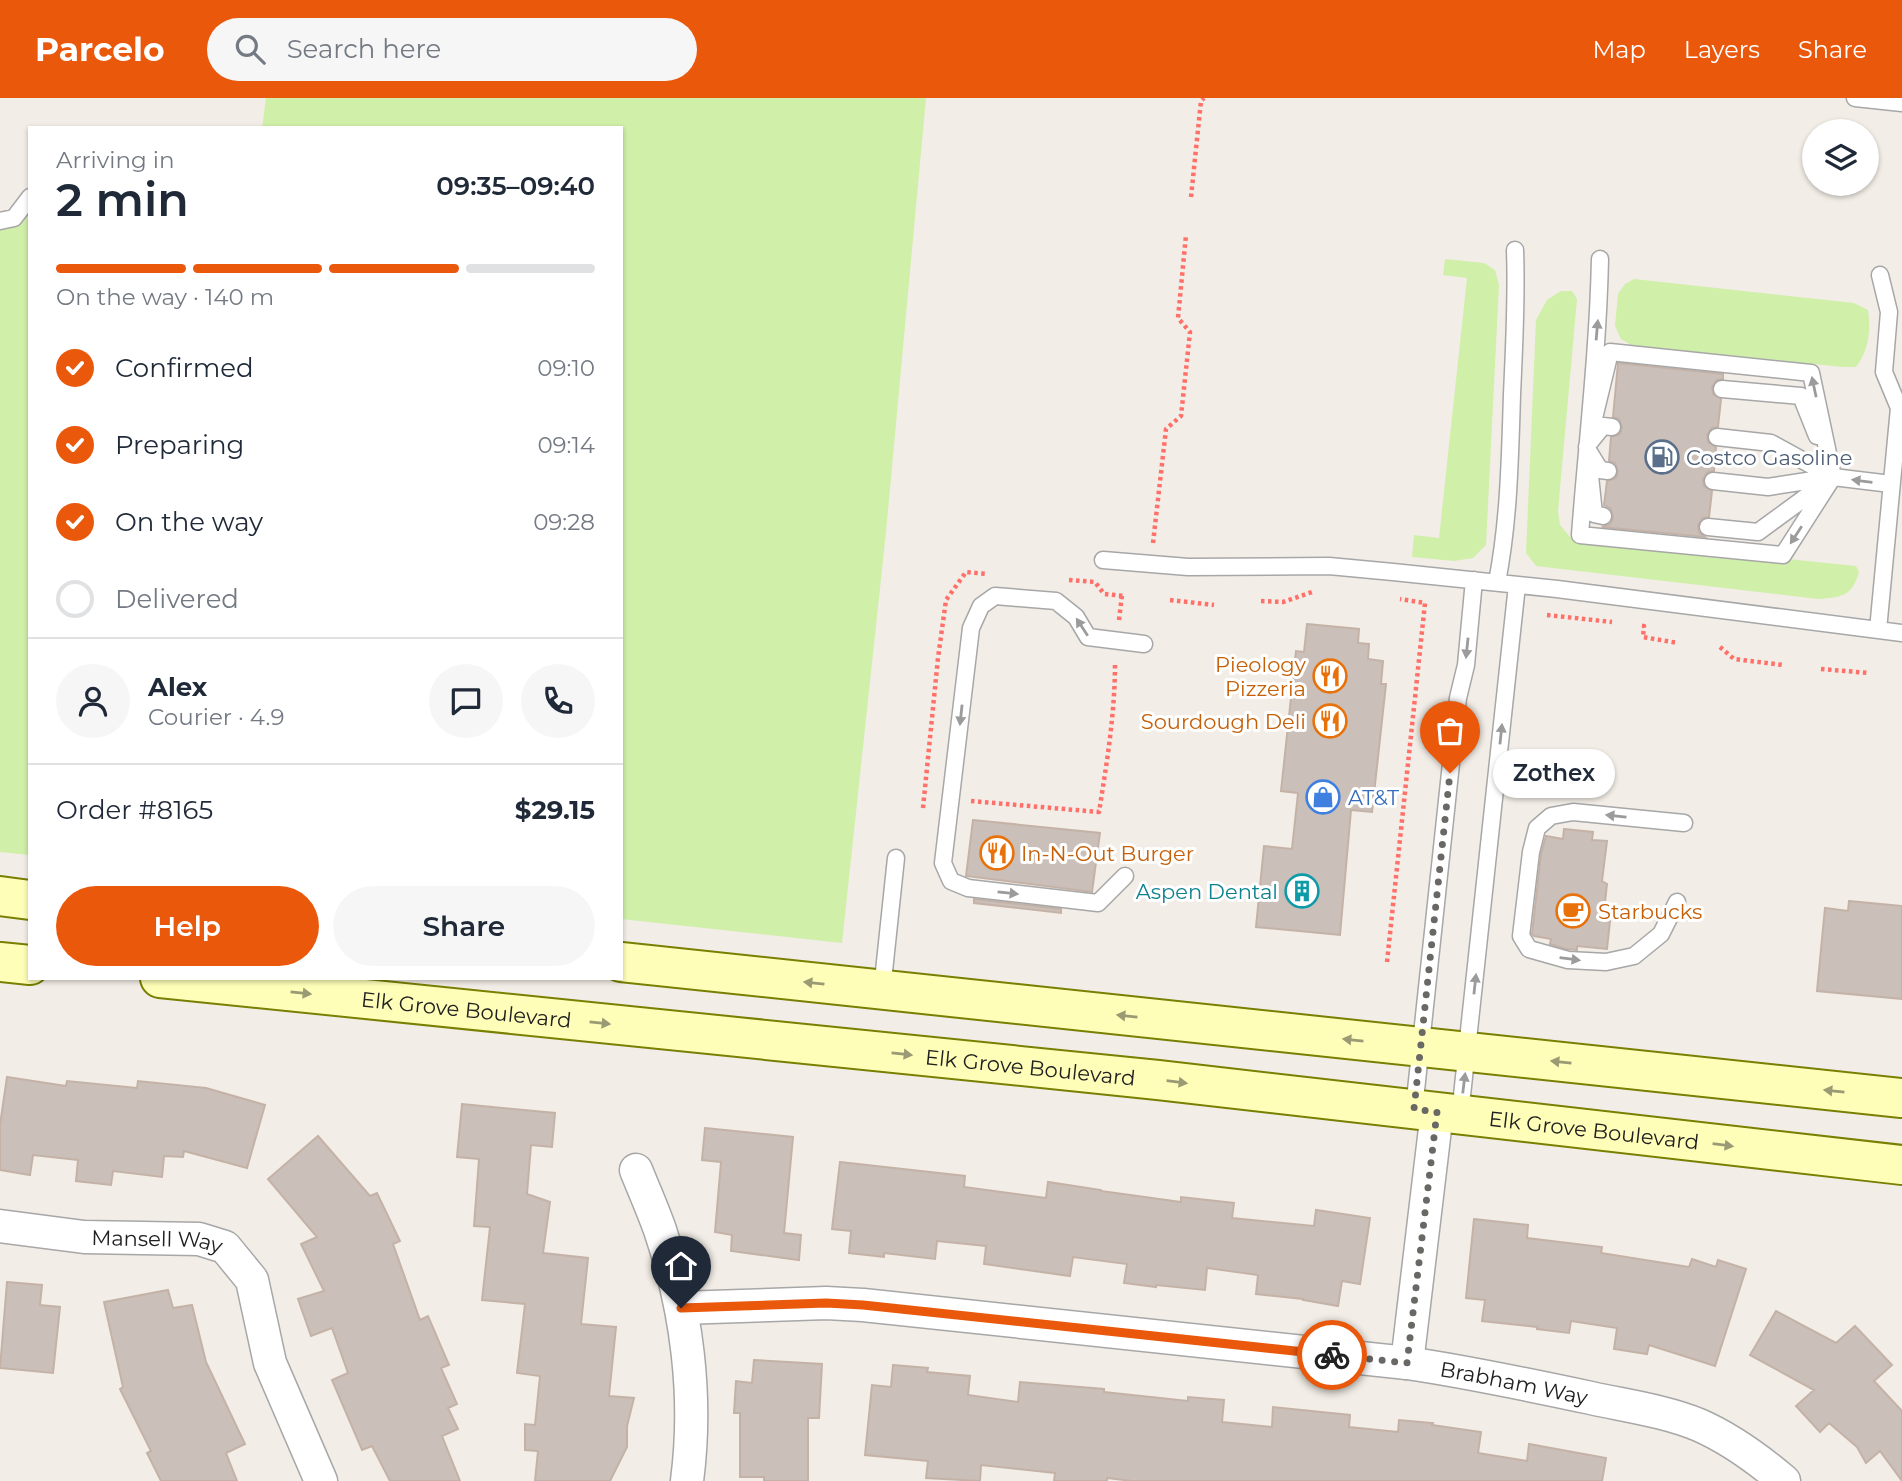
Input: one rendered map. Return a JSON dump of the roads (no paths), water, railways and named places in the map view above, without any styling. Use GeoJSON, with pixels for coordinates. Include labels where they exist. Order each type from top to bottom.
{"type":"FeatureCollection","features":[{"type":"Feature","properties":{"kind":"main road"},"geometry":{"type":"LineString","coordinates":[[0,897],[28,900]]}},
{"type":"Feature","properties":{"kind":"main road"},"geometry":{"type":"LineString","coordinates":[[0,962],[28,965]]}},
{"type":"Feature","properties":{"kind":"main road"},"geometry":{"type":"LineString","coordinates":[[623,962],[1902,1098]]}},
{"type":"Feature","properties":{"kind":"main road","name":"Elk Grove Boulevard"},"geometry":{"type":"LineString","coordinates":[[179,980],[1158,1080],[1902,1165]]}},
{"type":"Feature","properties":{"kind":"street"},"geometry":{"type":"LineString","coordinates":[[1407,1363],[1437,1112]]}},
{"type":"Feature","properties":{"kind":"street"},"geometry":{"type":"LineString","coordinates":[[636,1170],[660,1229],[681,1308],[687,1347],[692,1427],[687,1481]]}},
{"type":"Feature","properties":{"kind":"street","name":"Mansell Way"},"geometry":{"type":"LineString","coordinates":[[0,1226],[84,1237],[199,1239],[225,1247],[252,1280],[270,1363],[321,1481]]}},
{"type":"Feature","properties":{"kind":"street","name":"Brabham Way"},"geometry":{"type":"LineString","coordinates":[[681,1308],[826,1303],[863,1305],[1407,1363],[1472,1373],[1666,1414],[1698,1425],[1728,1440],[1784,1481]]}},
{"type":"Feature","properties":{"kind":"lane"},"geometry":{"type":"LineString","coordinates":[[1855,98],[1902,103]]}},
{"type":"Feature","properties":{"kind":"lane"},"geometry":{"type":"LineString","coordinates":[[0,221],[14,218],[28,200]]}},
{"type":"Feature","properties":{"kind":"lane"},"geometry":{"type":"LineString","coordinates":[[1497,582],[1503,549],[1511,445],[1517,279],[1515,250]]}},
{"type":"Feature","properties":{"kind":"lane"},"geometry":{"type":"LineString","coordinates":[[1600,259],[1600,293],[1587,447],[1580,535],[1783,555],[1833,477],[1811,373],[1610,352],[1587,447],[1594,514],[1603,516]]}},
{"type":"Feature","properties":{"kind":"lane"},"geometry":{"type":"LineString","coordinates":[[1878,630],[1899,408],[1884,372],[1889,312],[1880,275]]}},
{"type":"Feature","properties":{"kind":"lane"},"geometry":{"type":"LineString","coordinates":[[1608,471],[1600,470],[1587,447],[1612,379],[1617,379]]}},
{"type":"Feature","properties":{"kind":"lane"},"geometry":{"type":"LineString","coordinates":[[1722,389],[1801,396],[1833,477]]}},
{"type":"Feature","properties":{"kind":"lane"},"geometry":{"type":"LineString","coordinates":[[1587,447],[1603,426],[1612,427]]}},
{"type":"Feature","properties":{"kind":"lane"},"geometry":{"type":"LineString","coordinates":[[1717,437],[1771,443],[1833,477]]}},
{"type":"Feature","properties":{"kind":"lane"},"geometry":{"type":"LineString","coordinates":[[1708,527],[1759,532],[1833,477]]}},
{"type":"Feature","properties":{"kind":"lane"},"geometry":{"type":"LineString","coordinates":[[1713,481],[1768,487],[1833,477],[1891,484]]}},
{"type":"Feature","properties":{"kind":"lane"},"geometry":{"type":"LineString","coordinates":[[1103,560],[1188,567],[1329,566],[1497,582],[1902,633]]}},
{"type":"Feature","properties":{"kind":"lane"},"geometry":{"type":"LineString","coordinates":[[1437,1112],[1421,1047],[1458,698],[1465,665],[1474,580]]}},
{"type":"Feature","properties":{"kind":"lane"},"geometry":{"type":"LineString","coordinates":[[1437,1112],[1467,1052],[1517,585]]}},
{"type":"Feature","properties":{"kind":"lane"},"geometry":{"type":"LineString","coordinates":[[1125,876],[1098,903],[968,888],[951,881],[943,863],[971,628],[981,606],[995,596],[1056,601],[1076,617],[1088,637],[1144,645]]}},
{"type":"Feature","properties":{"kind":"lane"},"geometry":{"type":"LineString","coordinates":[[1677,902],[1661,934],[1634,956],[1606,962],[1568,960],[1528,949],[1521,936],[1531,852],[1537,828],[1551,816],[1573,812],[1684,823]]}},
{"type":"Feature","properties":{"kind":"lane"},"geometry":{"type":"LineString","coordinates":[[882,990],[896,858]]}},
{"type":"Feature","properties":{"kind":"place","name":"Costco Gasoline"},"geometry":{"type":"Point","coordinates":[1662,457]}},
{"type":"Feature","properties":{"kind":"place","name":"Pieology Pizzeria"},"geometry":{"type":"Point","coordinates":[1330,676]}},
{"type":"Feature","properties":{"kind":"place","name":"Sourdough Deli"},"geometry":{"type":"Point","coordinates":[1330,721]}},
{"type":"Feature","properties":{"kind":"place","name":"Zothex"},"geometry":{"type":"Point","coordinates":[1450,773]}},
{"type":"Feature","properties":{"kind":"place","name":"AT&T"},"geometry":{"type":"Point","coordinates":[1323,797]}},
{"type":"Feature","properties":{"kind":"place","name":"In-N-Out Burger"},"geometry":{"type":"Point","coordinates":[997,853]}},
{"type":"Feature","properties":{"kind":"place","name":"Aspen Dental"},"geometry":{"type":"Point","coordinates":[1302,891]}},
{"type":"Feature","properties":{"kind":"place","name":"Starbucks"},"geometry":{"type":"Point","coordinates":[1573,911]}}]}
